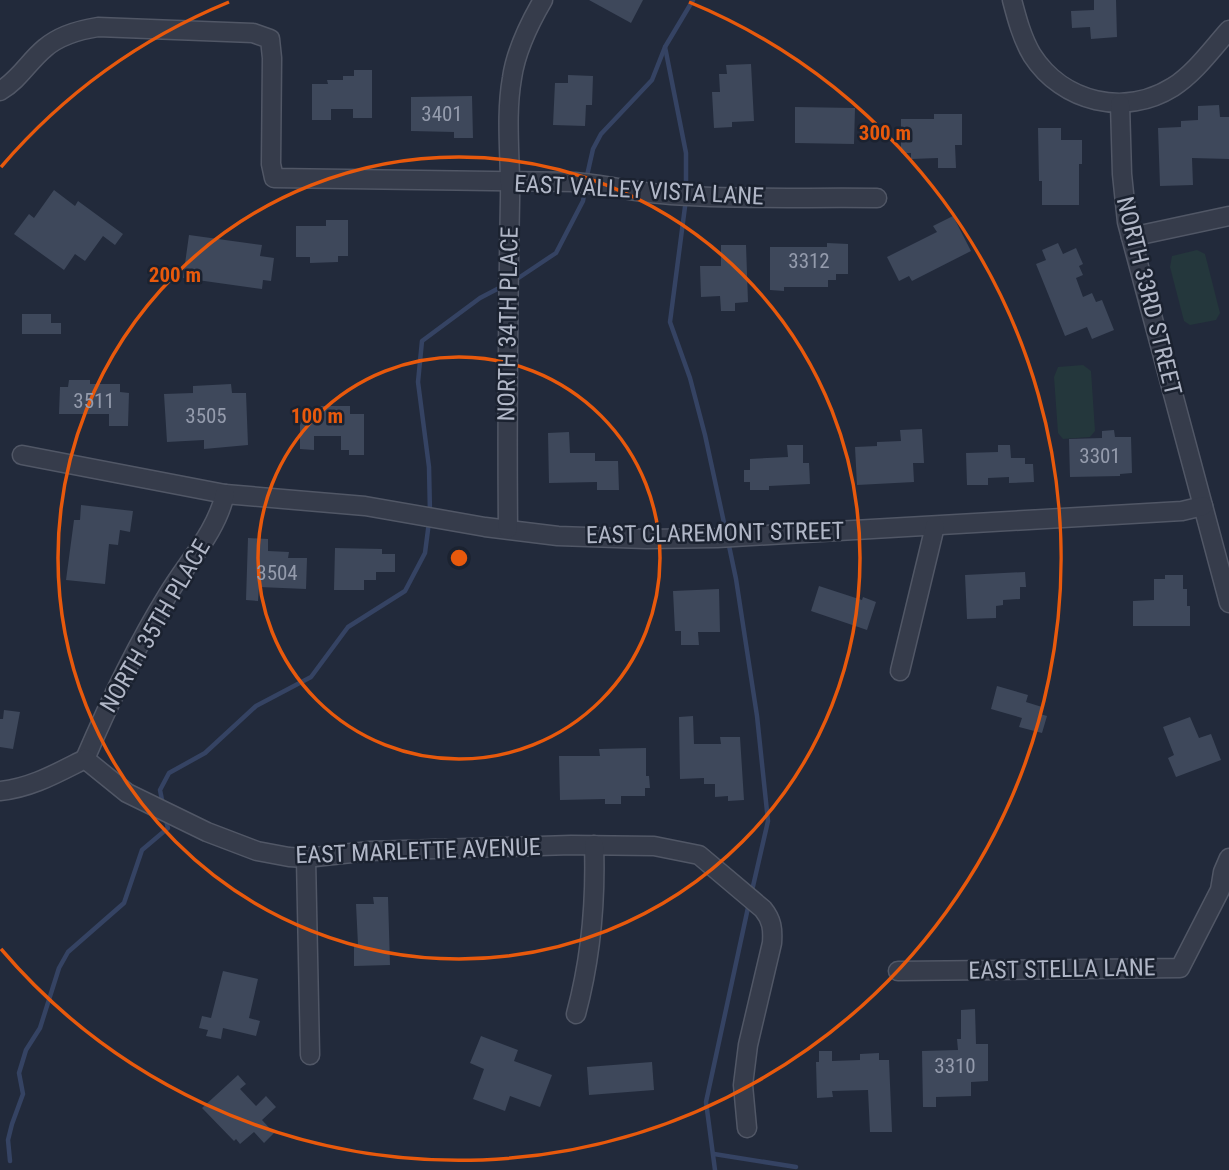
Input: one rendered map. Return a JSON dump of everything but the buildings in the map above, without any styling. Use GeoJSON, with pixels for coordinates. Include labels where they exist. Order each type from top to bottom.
{"type":"FeatureCollection","features":[{"type":"Feature","properties":{"kind":"street","name":"NORTH 34TH PLACE"},"geometry":{"type":"LineString","coordinates":[[508,529],[506,365],[511,182],[509,108],[517,53],[527,27],[543,0]]}},
{"type":"Feature","properties":{"kind":"street"},"geometry":{"type":"LineString","coordinates":[[1012,0],[1019,27],[1032,54],[1048,75],[1065,88],[1086,98],[1120,104],[1141,101],[1174,86],[1188,75],[1229,30]]}},
{"type":"Feature","properties":{"kind":"street","name":"EAST VALLEY VISTA LANE"},"geometry":{"type":"LineString","coordinates":[[0,91],[10,85],[44,48],[77,30],[97,27],[253,33],[270,39],[271,163],[274,178],[575,182],[692,197],[877,198]]}},
{"type":"Feature","properties":{"kind":"street","name":"NORTH 33RD STREET"},"geometry":{"type":"LineString","coordinates":[[1120,104],[1123,200],[1131,237],[1229,603]]}},
{"type":"Feature","properties":{"kind":"street"},"geometry":{"type":"LineString","coordinates":[[1131,237],[1229,216]]}},
{"type":"Feature","properties":{"kind":"street","name":"EAST CLAREMONT STREET"},"geometry":{"type":"LineString","coordinates":[[22,455],[225,494],[365,506],[558,536],[646,540],[935,526],[1171,511],[1203,506]]}},
{"type":"Feature","properties":{"kind":"street","name":"NORTH 35TH PLACE"},"geometry":{"type":"LineString","coordinates":[[85,759],[121,677],[168,594],[221,513],[225,494]]}},
{"type":"Feature","properties":{"kind":"street"},"geometry":{"type":"LineString","coordinates":[[900,671],[935,526]]}},
{"type":"Feature","properties":{"kind":"street"},"geometry":{"type":"LineString","coordinates":[[0,790],[16,789],[41,781],[85,759]]}},
{"type":"Feature","properties":{"kind":"street","name":"EAST MARLETTE AVENUE"},"geometry":{"type":"LineString","coordinates":[[85,759],[127,793],[164,811],[232,843],[289,858],[370,851],[594,845],[654,846],[699,855],[764,909],[770,916],[773,928],[772,943],[748,1045],[743,1085],[747,1128]]}},
{"type":"Feature","properties":{"kind":"street"},"geometry":{"type":"LineString","coordinates":[[576,1014],[586,975],[592,933],[594,845]]}},
{"type":"Feature","properties":{"kind":"street"},"geometry":{"type":"LineString","coordinates":[[306,858],[310,1055]]}},
{"type":"Feature","properties":{"kind":"street","name":"EAST STELLA LANE"},"geometry":{"type":"LineString","coordinates":[[898,971],[1180,968],[1224,885],[1223,872],[1229,858]]}},
{"type":"Feature","properties":{"kind":"green space"},"geometry":{"type":"Polygon","coordinates":[[[1197,250],[1205,254],[1220,313],[1216,320],[1190,325],[1184,321],[1170,267],[1172,256],[1197,250]]]}},
{"type":"Feature","properties":{"kind":"green space"},"geometry":{"type":"Polygon","coordinates":[[[1083,365],[1091,371],[1095,431],[1090,437],[1063,439],[1058,433],[1054,377],[1058,367],[1083,365]]]}},
{"type":"Feature","properties":{"kind":"waterway"},"geometry":{"type":"LineString","coordinates":[[586,180],[593,149],[601,134],[652,80],[665,47],[693,0]]}},
{"type":"Feature","properties":{"kind":"waterway"},"geometry":{"type":"LineString","coordinates":[[665,47],[686,153],[686,191]]}},
{"type":"Feature","properties":{"kind":"waterway"},"geometry":{"type":"LineString","coordinates":[[514,281],[556,253],[583,201],[585,189]]}},
{"type":"Feature","properties":{"kind":"waterway"},"geometry":{"type":"LineString","coordinates":[[686,199],[670,322],[690,378],[726,532]]}},
{"type":"Feature","properties":{"kind":"waterway"},"geometry":{"type":"LineString","coordinates":[[430,513],[429,467],[418,382],[422,341],[480,298],[503,286]]}},
{"type":"Feature","properties":{"kind":"waterway"},"geometry":{"type":"LineString","coordinates":[[163,805],[160,790],[169,773],[205,753],[256,706],[311,677],[348,627],[405,591],[425,553],[429,522]]}},
{"type":"Feature","properties":{"kind":"waterway"},"geometry":{"type":"LineString","coordinates":[[728,541],[757,716],[768,821],[751,895]]}},
{"type":"Feature","properties":{"kind":"waterway"},"geometry":{"type":"LineString","coordinates":[[10,1161],[8,1140],[23,1094],[19,1073],[26,1050],[40,1028],[59,968],[68,952],[124,903],[142,850],[168,828],[165,817]]}},
{"type":"Feature","properties":{"kind":"waterway"},"geometry":{"type":"LineString","coordinates":[[715,1170],[706,1102],[749,903]]}},
{"type":"Feature","properties":{"kind":"waterway"},"geometry":{"type":"LineString","coordinates":[[714,1154],[796,1167]]}}]}
